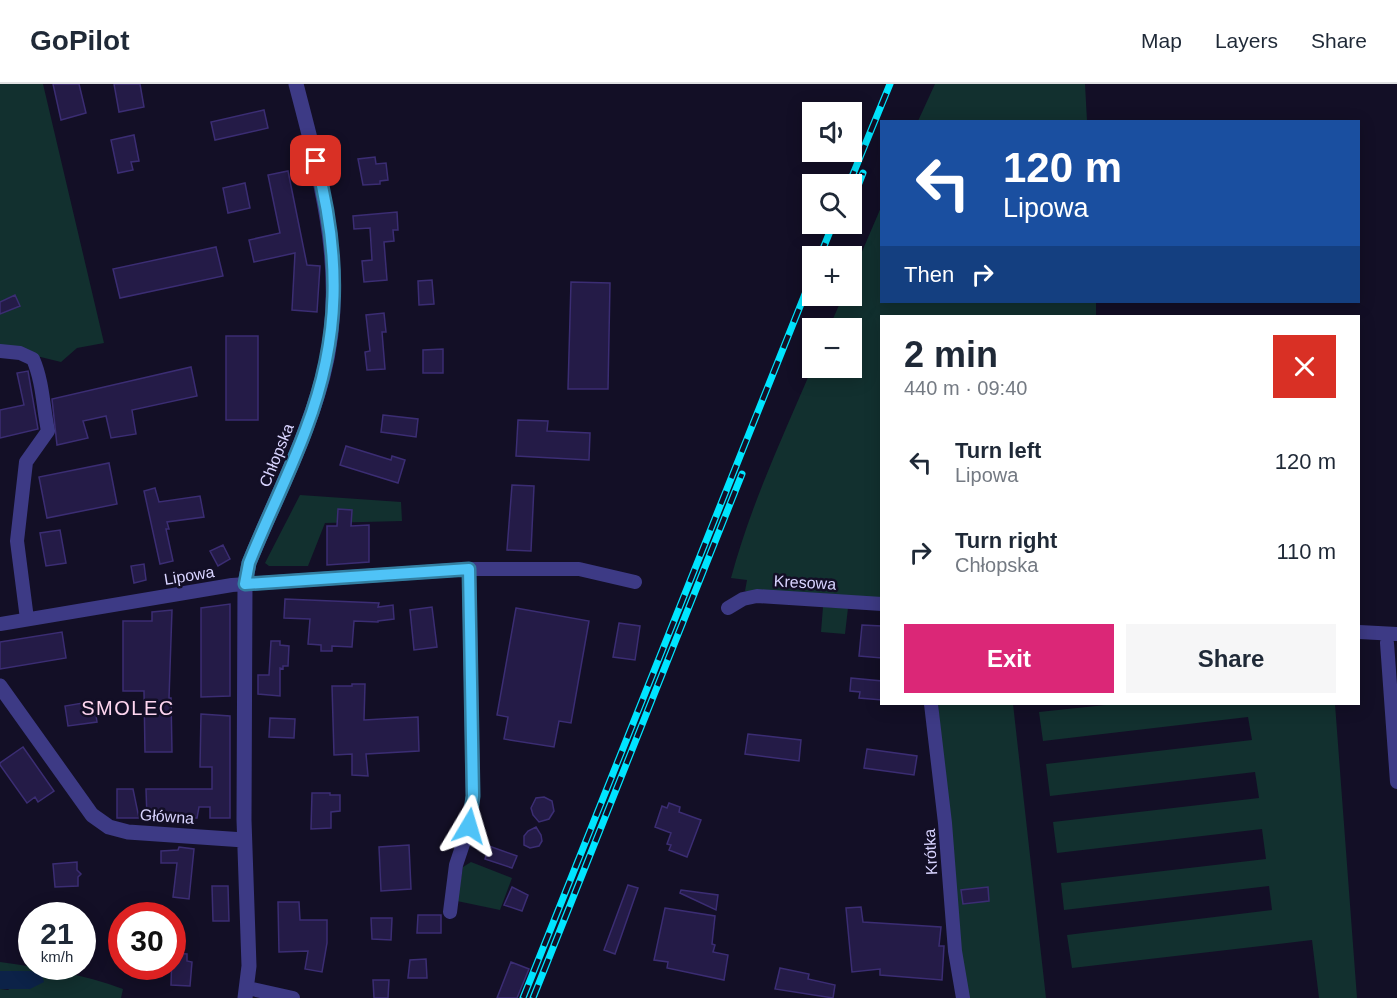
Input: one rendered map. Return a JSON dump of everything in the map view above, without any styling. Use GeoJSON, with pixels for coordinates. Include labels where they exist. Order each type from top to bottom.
{"type":"FeatureCollection","features":[{"type":"Feature","properties":{"kind":"street","name":"Chłopska"},"geometry":{"type":"LineString","coordinates":[[244,840],[245,584],[249,563],[307,428],[323,376],[334,308],[333,253],[323,187],[296,84]]}},
{"type":"Feature","properties":{"kind":"street"},"geometry":{"type":"LineString","coordinates":[[0,351],[20,353],[33,359],[40,374],[42,403],[48,431],[26,462],[17,541],[27,619]]}},
{"type":"Feature","properties":{"kind":"street","name":"Lipowa"},"geometry":{"type":"LineString","coordinates":[[0,624],[245,584],[469,569],[579,569],[635,582]]}},
{"type":"Feature","properties":{"kind":"street"},"geometry":{"type":"LineString","coordinates":[[450,912],[456,865],[469,826],[473,796],[469,569]]}},
{"type":"Feature","properties":{"kind":"street","name":"Kresowa"},"geometry":{"type":"LineString","coordinates":[[728,608],[743,599],[757,596],[880,604]]}},
{"type":"Feature","properties":{"kind":"street"},"geometry":{"type":"LineString","coordinates":[[1360,632],[1392,639],[1397,782]]}},
{"type":"Feature","properties":{"kind":"street","name":"Główna"},"geometry":{"type":"LineString","coordinates":[[0,686],[81,802],[100,822],[128,832],[244,840]]}},
{"type":"Feature","properties":{"kind":"street","name":"Krótka"},"geometry":{"type":"LineString","coordinates":[[931,705],[945,823],[954,951],[963,998]]}},
{"type":"Feature","properties":{"kind":"street"},"geometry":{"type":"LineString","coordinates":[[244,840],[249,966],[246,993],[293,998]]}},
{"type":"Feature","properties":{"kind":"green space"},"geometry":{"type":"Polygon","coordinates":[[[0,84],[43,84],[104,343],[77,348],[61,362],[0,347],[0,84]]]}},
{"type":"Feature","properties":{"kind":"green space"},"geometry":{"type":"Polygon","coordinates":[[[935,84],[1085,84],[1087,120],[918,120],[935,84]]]}},
{"type":"Feature","properties":{"kind":"green space"},"geometry":{"type":"Polygon","coordinates":[[[880,210],[880,303],[1096,303],[1096,315],[880,315],[880,598],[745,591],[747,580],[731,578],[768,470],[808,378],[862,378],[862,318],[833,318],[839,306],[862,306],[862,252],[880,210]]]}},
{"type":"Feature","properties":{"kind":"green space"},"geometry":{"type":"Polygon","coordinates":[[[300,495],[401,502],[402,521],[325,523],[308,566],[269,566],[265,563],[300,495]]]}},
{"type":"Feature","properties":{"kind":"green space"},"geometry":{"type":"Polygon","coordinates":[[[823,607],[848,608],[845,634],[821,632],[823,607]]]}},
{"type":"Feature","properties":{"kind":"green space"},"geometry":{"type":"Polygon","coordinates":[[[938,705],[1013,705],[1046,998],[968,998],[963,970],[938,705]]]}},
{"type":"Feature","properties":{"kind":"green space"},"geometry":{"type":"Polygon","coordinates":[[[1106,705],[1335,705],[1357,998],[1319,998],[1312,940],[1072,968],[1067,935],[1272,910],[1269,886],[1064,910],[1061,883],[1266,859],[1262,829],[1057,853],[1053,822],[1259,798],[1255,772],[1050,796],[1046,764],[1252,740],[1248,717],[1043,741],[1039,712],[1106,705]]]}},
{"type":"Feature","properties":{"kind":"green space"},"geometry":{"type":"Polygon","coordinates":[[[471,862],[512,878],[500,910],[457,901],[463,867],[471,862]]]}},
{"type":"Feature","properties":{"kind":"green space"},"geometry":{"type":"Polygon","coordinates":[[[0,962],[18,965],[18,971],[0,971],[0,962]]]}},
{"type":"Feature","properties":{"kind":"green space"},"geometry":{"type":"Polygon","coordinates":[[[20,980],[96,980],[123,989],[121,998],[0,998],[0,989],[8,990],[20,980]]]}},
{"type":"Feature","properties":{"kind":"water"},"geometry":{"type":"Polygon","coordinates":[[[0,971],[18,971],[18,980],[43,980],[44,982],[30,989],[0,989],[0,971]]]}},
{"type":"Feature","properties":{"kind":"building"},"geometry":{"type":"Polygon","coordinates":[[[53,84],[79,84],[86,113],[61,120],[53,84]]]}},
{"type":"Feature","properties":{"kind":"building"},"geometry":{"type":"Polygon","coordinates":[[[114,84],[140,84],[144,107],[119,112],[114,84]]]}},
{"type":"Feature","properties":{"kind":"building"},"geometry":{"type":"Polygon","coordinates":[[[264,110],[268,128],[215,140],[211,122],[264,110]]]}},
{"type":"Feature","properties":{"kind":"building"},"geometry":{"type":"Polygon","coordinates":[[[134,135],[139,161],[131,162],[133,170],[118,173],[111,140],[134,135]]]}},
{"type":"Feature","properties":{"kind":"building"},"geometry":{"type":"Polygon","coordinates":[[[375,157],[376,164],[386,163],[388,180],[380,181],[380,184],[363,185],[358,159],[375,157]]]}},
{"type":"Feature","properties":{"kind":"building"},"geometry":{"type":"Polygon","coordinates":[[[288,171],[307,265],[320,266],[317,312],[292,310],[295,253],[254,262],[249,240],[280,233],[268,175],[288,171]]]}},
{"type":"Feature","properties":{"kind":"building"},"geometry":{"type":"Polygon","coordinates":[[[245,183],[250,208],[228,213],[223,188],[245,183]]]}},
{"type":"Feature","properties":{"kind":"building"},"geometry":{"type":"Polygon","coordinates":[[[397,212],[398,230],[393,230],[394,241],[384,242],[387,280],[364,282],[362,261],[372,260],[370,228],[354,229],[353,216],[397,212]]]}},
{"type":"Feature","properties":{"kind":"building"},"geometry":{"type":"Polygon","coordinates":[[[216,247],[223,276],[120,298],[113,269],[216,247]]]}},
{"type":"Feature","properties":{"kind":"building"},"geometry":{"type":"Polygon","coordinates":[[[432,280],[434,304],[419,305],[418,281],[432,280]]]}},
{"type":"Feature","properties":{"kind":"building"},"geometry":{"type":"Polygon","coordinates":[[[571,282],[610,283],[608,389],[568,389],[571,282]]]}},
{"type":"Feature","properties":{"kind":"building"},"geometry":{"type":"Polygon","coordinates":[[[15,295],[20,306],[0,314],[0,302],[15,295]]]}},
{"type":"Feature","properties":{"kind":"building"},"geometry":{"type":"Polygon","coordinates":[[[384,313],[386,332],[382,332],[385,369],[367,370],[365,352],[370,351],[366,315],[384,313]]]}},
{"type":"Feature","properties":{"kind":"building"},"geometry":{"type":"Polygon","coordinates":[[[226,336],[258,336],[258,420],[226,420],[226,336]]]}},
{"type":"Feature","properties":{"kind":"building"},"geometry":{"type":"Polygon","coordinates":[[[443,349],[443,373],[423,373],[423,350],[443,349]]]}},
{"type":"Feature","properties":{"kind":"building"},"geometry":{"type":"Polygon","coordinates":[[[191,367],[197,396],[132,410],[136,434],[111,438],[106,416],[83,421],[88,438],[57,445],[52,399],[191,367]]]}},
{"type":"Feature","properties":{"kind":"building"},"geometry":{"type":"Polygon","coordinates":[[[28,371],[38,429],[0,438],[0,410],[24,405],[17,373],[28,371]]]}},
{"type":"Feature","properties":{"kind":"building"},"geometry":{"type":"Polygon","coordinates":[[[383,415],[418,419],[416,437],[381,432],[383,415]]]}},
{"type":"Feature","properties":{"kind":"building"},"geometry":{"type":"Polygon","coordinates":[[[518,420],[548,421],[547,431],[590,433],[589,460],[516,456],[518,420]]]}},
{"type":"Feature","properties":{"kind":"building"},"geometry":{"type":"Polygon","coordinates":[[[346,446],[391,460],[392,456],[405,460],[398,483],[340,465],[346,446]]]}},
{"type":"Feature","properties":{"kind":"building"},"geometry":{"type":"Polygon","coordinates":[[[109,463],[117,504],[47,518],[39,477],[109,463]]]}},
{"type":"Feature","properties":{"kind":"building"},"geometry":{"type":"Polygon","coordinates":[[[512,485],[534,486],[531,551],[507,550],[512,485]]]}},
{"type":"Feature","properties":{"kind":"building"},"geometry":{"type":"Polygon","coordinates":[[[155,488],[159,502],[200,496],[204,517],[167,522],[169,529],[166,529],[173,561],[160,564],[144,491],[155,488]]]}},
{"type":"Feature","properties":{"kind":"building"},"geometry":{"type":"Polygon","coordinates":[[[338,509],[352,510],[351,526],[369,525],[369,562],[327,565],[327,526],[337,526],[338,509]]]}},
{"type":"Feature","properties":{"kind":"building"},"geometry":{"type":"Polygon","coordinates":[[[60,530],[66,563],[46,566],[40,533],[60,530]]]}},
{"type":"Feature","properties":{"kind":"building"},"geometry":{"type":"Polygon","coordinates":[[[223,545],[230,559],[218,566],[210,551],[223,545]]]}},
{"type":"Feature","properties":{"kind":"building"},"geometry":{"type":"Polygon","coordinates":[[[144,564],[146,580],[134,583],[131,566],[144,564]]]}},
{"type":"Feature","properties":{"kind":"building"},"geometry":{"type":"Polygon","coordinates":[[[285,599],[379,603],[378,607],[393,605],[394,619],[378,622],[354,621],[352,647],[332,646],[332,651],[321,651],[321,645],[308,644],[310,619],[284,618],[285,599]]]}},
{"type":"Feature","properties":{"kind":"building"},"geometry":{"type":"Polygon","coordinates":[[[230,604],[230,696],[201,697],[201,608],[230,604]]]}},
{"type":"Feature","properties":{"kind":"building"},"geometry":{"type":"Polygon","coordinates":[[[432,607],[437,647],[414,650],[410,610],[432,607]]]}},
{"type":"Feature","properties":{"kind":"building"},"geometry":{"type":"Polygon","coordinates":[[[516,608],[589,621],[571,723],[559,721],[554,747],[504,739],[508,717],[497,715],[516,608]]]}},
{"type":"Feature","properties":{"kind":"building"},"geometry":{"type":"Polygon","coordinates":[[[172,610],[169,698],[171,698],[172,752],[145,752],[144,691],[123,691],[123,621],[152,621],[152,612],[172,610]]]}},
{"type":"Feature","properties":{"kind":"building"},"geometry":{"type":"Polygon","coordinates":[[[619,623],[640,626],[635,660],[613,657],[619,623]]]}},
{"type":"Feature","properties":{"kind":"building"},"geometry":{"type":"Polygon","coordinates":[[[862,625],[880,626],[880,658],[859,656],[862,625]]]}},
{"type":"Feature","properties":{"kind":"building"},"geometry":{"type":"Polygon","coordinates":[[[62,632],[66,658],[0,669],[0,642],[62,632]]]}},
{"type":"Feature","properties":{"kind":"building"},"geometry":{"type":"Polygon","coordinates":[[[271,641],[280,641],[280,645],[289,646],[288,666],[280,668],[280,696],[258,694],[258,675],[269,675],[271,641]]]}},
{"type":"Feature","properties":{"kind":"building"},"geometry":{"type":"Polygon","coordinates":[[[851,678],[880,681],[880,700],[859,698],[860,692],[850,691],[851,678]]]}},
{"type":"Feature","properties":{"kind":"building"},"geometry":{"type":"Polygon","coordinates":[[[352,684],[365,684],[364,720],[418,717],[419,751],[366,754],[368,776],[352,775],[352,754],[334,755],[332,686],[352,686],[352,684]]]}},
{"type":"Feature","properties":{"kind":"building"},"geometry":{"type":"Polygon","coordinates":[[[94,701],[97,722],[68,726],[65,706],[94,701]]]}},
{"type":"Feature","properties":{"kind":"building"},"geometry":{"type":"Polygon","coordinates":[[[201,714],[230,716],[230,818],[210,818],[210,807],[199,807],[197,818],[147,818],[146,789],[212,789],[212,767],[200,767],[201,714]]]}},
{"type":"Feature","properties":{"kind":"building"},"geometry":{"type":"Polygon","coordinates":[[[270,718],[295,719],[294,738],[269,737],[270,718]]]}},
{"type":"Feature","properties":{"kind":"building"},"geometry":{"type":"Polygon","coordinates":[[[748,734],[801,740],[799,761],[745,754],[748,734]]]}},
{"type":"Feature","properties":{"kind":"building"},"geometry":{"type":"Polygon","coordinates":[[[23,747],[54,791],[38,802],[35,797],[27,803],[0,765],[23,747]]]}},
{"type":"Feature","properties":{"kind":"building"},"geometry":{"type":"Polygon","coordinates":[[[867,749],[917,756],[914,775],[864,768],[867,749]]]}},
{"type":"Feature","properties":{"kind":"building"},"geometry":{"type":"Polygon","coordinates":[[[117,789],[133,789],[139,818],[117,818],[117,789]]]}},
{"type":"Feature","properties":{"kind":"building"},"geometry":{"type":"Polygon","coordinates":[[[312,793],[340,795],[340,811],[331,812],[331,828],[311,829],[312,793]]]}},
{"type":"Feature","properties":{"kind":"building"},"geometry":{"type":"Polygon","coordinates":[[[544,797],[552,801],[554,811],[549,819],[539,822],[531,808],[536,798],[544,797]]]}},
{"type":"Feature","properties":{"kind":"building"},"geometry":{"type":"Polygon","coordinates":[[[669,803],[680,807],[679,812],[701,820],[687,857],[669,850],[671,845],[667,844],[671,833],[655,827],[662,806],[667,808],[669,803]]]}},
{"type":"Feature","properties":{"kind":"building"},"geometry":{"type":"Polygon","coordinates":[[[536,827],[542,841],[539,846],[530,848],[524,845],[524,836],[536,827]]]}},
{"type":"Feature","properties":{"kind":"building"},"geometry":{"type":"Polygon","coordinates":[[[409,845],[411,889],[381,891],[379,847],[409,845]]]}},
{"type":"Feature","properties":{"kind":"building"},"geometry":{"type":"Polygon","coordinates":[[[489,846],[517,856],[512,868],[485,859],[489,846]]]}},
{"type":"Feature","properties":{"kind":"building"},"geometry":{"type":"Polygon","coordinates":[[[179,847],[194,849],[189,899],[173,897],[177,863],[161,863],[161,851],[178,850],[179,847]]]}},
{"type":"Feature","properties":{"kind":"building"},"geometry":{"type":"Polygon","coordinates":[[[77,862],[77,870],[81,874],[78,877],[78,886],[55,887],[53,864],[77,862]]]}},
{"type":"Feature","properties":{"kind":"building"},"geometry":{"type":"Polygon","coordinates":[[[628,885],[638,888],[615,954],[604,950],[628,885]]]}},
{"type":"Feature","properties":{"kind":"building"},"geometry":{"type":"Polygon","coordinates":[[[212,886],[228,886],[229,921],[213,921],[212,886]]]}},
{"type":"Feature","properties":{"kind":"building"},"geometry":{"type":"Polygon","coordinates":[[[512,887],[528,895],[522,911],[504,905],[512,887]]]}},
{"type":"Feature","properties":{"kind":"building"},"geometry":{"type":"Polygon","coordinates":[[[988,887],[989,901],[963,904],[961,890],[988,887]]]}},
{"type":"Feature","properties":{"kind":"building"},"geometry":{"type":"Polygon","coordinates":[[[681,890],[718,895],[716,910],[680,893],[681,890]]]}},
{"type":"Feature","properties":{"kind":"building"},"geometry":{"type":"Polygon","coordinates":[[[278,902],[299,902],[300,920],[327,920],[327,943],[322,972],[305,969],[308,951],[279,952],[278,902]]]}},
{"type":"Feature","properties":{"kind":"building"},"geometry":{"type":"Polygon","coordinates":[[[861,907],[863,922],[941,927],[939,946],[944,946],[942,980],[880,975],[880,969],[852,972],[846,908],[861,907]]]}},
{"type":"Feature","properties":{"kind":"building"},"geometry":{"type":"Polygon","coordinates":[[[665,908],[715,916],[713,952],[728,955],[724,980],[667,968],[668,962],[654,960],[665,908]]]}},
{"type":"Feature","properties":{"kind":"building"},"geometry":{"type":"Polygon","coordinates":[[[418,915],[441,915],[441,933],[417,933],[418,915]]]}},
{"type":"Feature","properties":{"kind":"building"},"geometry":{"type":"Polygon","coordinates":[[[371,918],[392,918],[391,940],[372,939],[371,918]]]}},
{"type":"Feature","properties":{"kind":"building"},"geometry":{"type":"Polygon","coordinates":[[[187,954],[187,961],[192,962],[190,986],[171,985],[171,980],[186,980],[187,954]]]}},
{"type":"Feature","properties":{"kind":"building"},"geometry":{"type":"Polygon","coordinates":[[[426,959],[427,978],[408,978],[410,960],[426,959]]]}},
{"type":"Feature","properties":{"kind":"building"},"geometry":{"type":"Polygon","coordinates":[[[511,962],[529,969],[517,998],[497,998],[511,962]]]}},
{"type":"Feature","properties":{"kind":"building"},"geometry":{"type":"Polygon","coordinates":[[[780,968],[809,974],[808,979],[835,985],[833,998],[775,989],[780,968]]]}},
{"type":"Feature","properties":{"kind":"building"},"geometry":{"type":"Polygon","coordinates":[[[373,980],[389,980],[388,998],[374,998],[373,980]]]}},
{"type":"Feature","properties":{"kind":"railway"},"geometry":{"type":"LineString","coordinates":[[853,174],[890,84]]}},
{"type":"Feature","properties":{"kind":"railway"},"geometry":{"type":"LineString","coordinates":[[824,246],[829,234]]}},
{"type":"Feature","properties":{"kind":"railway"},"geometry":{"type":"LineString","coordinates":[[523,998],[802,301]]}},
{"type":"Feature","properties":{"kind":"railway"},"geometry":{"type":"LineString","coordinates":[[533,998],[742,474]]}},
{"type":"Feature","properties":{"kind":"district","name":"SMOLEC"},"geometry":{"type":"Point","coordinates":[128,708]}},
{"type":"Feature","properties":{"kind":"route"},"geometry":{"type":"LineString","coordinates":[[316,161],[323,187],[333,253],[335,286],[329,351],[307,428],[249,563],[245,584],[469,569],[473,796],[469,826]]}}]}
